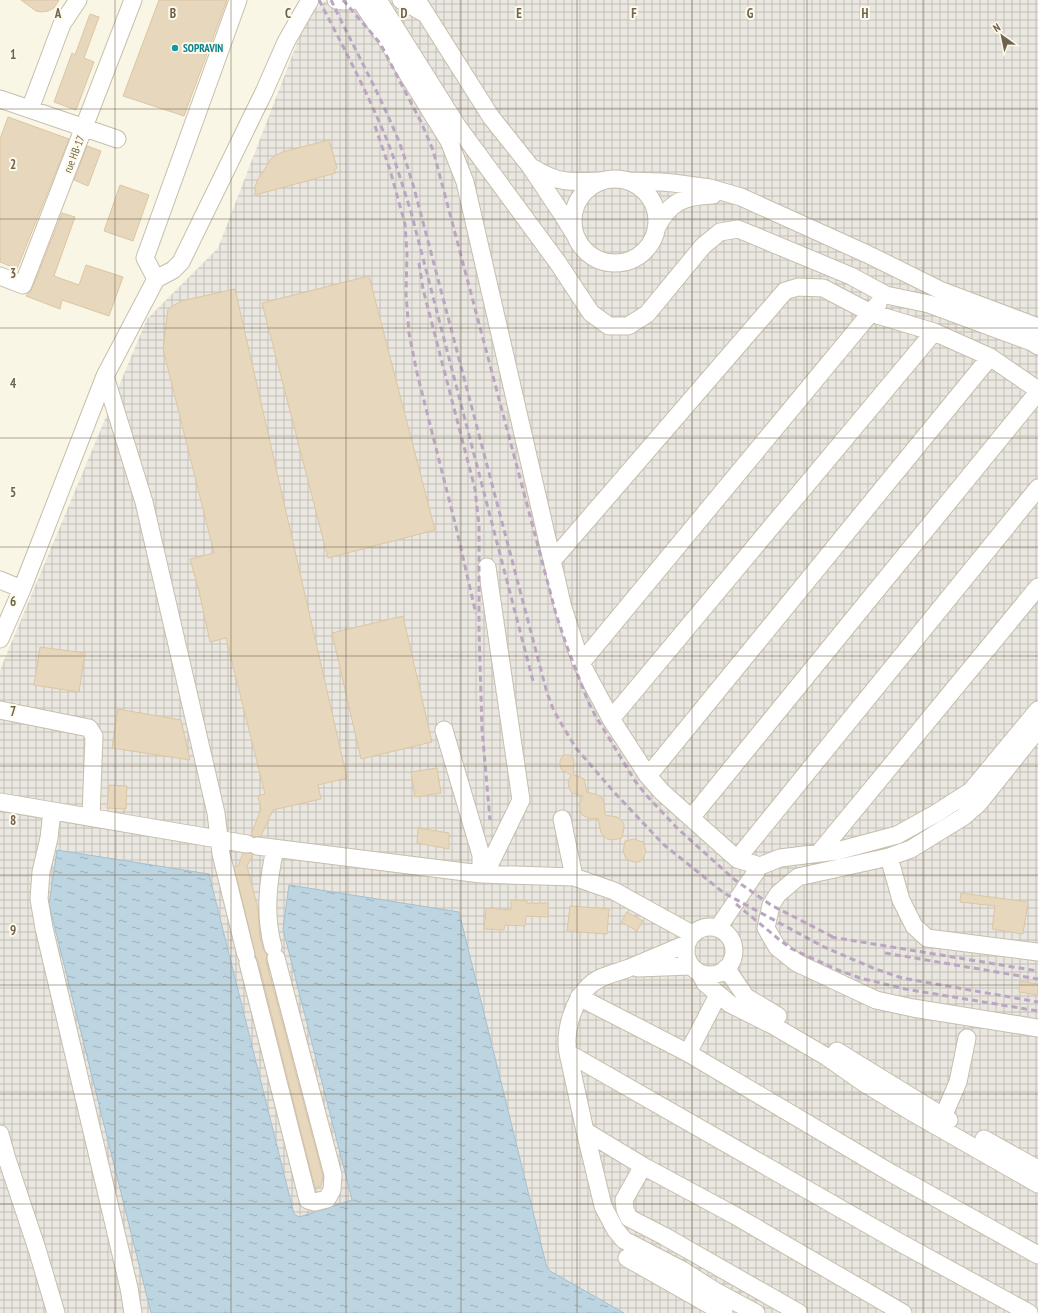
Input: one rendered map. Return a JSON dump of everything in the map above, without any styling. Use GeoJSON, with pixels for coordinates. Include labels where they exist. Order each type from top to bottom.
{"type":"FeatureCollection","features":[{"type":"Feature","properties":{"kind":"street"},"geometry":{"type":"LineString","coordinates":[[30,109],[62,24],[78,0]]}},
{"type":"Feature","properties":{"kind":"street","name":"rue HB-17"},"geometry":{"type":"LineString","coordinates":[[0,276],[23,285],[134,0]]}},
{"type":"Feature","properties":{"kind":"street"},"geometry":{"type":"LineString","coordinates":[[156,279],[145,258],[238,0]]}},
{"type":"Feature","properties":{"kind":"street"},"geometry":{"type":"LineString","coordinates":[[0,639],[22,589],[105,376],[156,279],[173,270],[181,262],[264,92],[286,42],[310,0]]}},
{"type":"Feature","properties":{"kind":"street"},"geometry":{"type":"LineString","coordinates":[[336,0],[357,0]]}},
{"type":"Feature","properties":{"kind":"street"},"geometry":{"type":"LineString","coordinates":[[360,0],[449,141],[465,182],[563,608],[581,663],[611,719],[648,776],[662,792],[737,859],[760,866]]}},
{"type":"Feature","properties":{"kind":"street"},"geometry":{"type":"LineString","coordinates":[[378,0],[458,127],[558,263],[591,313],[609,326],[628,326],[647,314],[703,246],[720,232],[738,229],[851,276],[886,295],[929,304],[1032,342],[1038,346]]}},
{"type":"Feature","properties":{"kind":"street"},"geometry":{"type":"LineString","coordinates":[[401,0],[426,14]]}},
{"type":"Feature","properties":{"kind":"street"},"geometry":{"type":"LineString","coordinates":[[417,0],[491,117],[530,166],[564,216],[582,248],[601,261],[615,263],[628,261],[640,254],[650,244],[662,216],[667,210],[686,198],[698,196],[741,197]]}},
{"type":"Feature","properties":{"kind":"street"},"geometry":{"type":"LineString","coordinates":[[0,99],[117,139]]}},
{"type":"Feature","properties":{"kind":"street"},"geometry":{"type":"LineString","coordinates":[[530,166],[548,177],[561,181],[574,182],[617,179],[628,181],[661,182],[710,188],[741,197],[867,254],[942,291],[1038,328]]}},
{"type":"Feature","properties":{"kind":"street"},"geometry":{"type":"LineString","coordinates":[[575,235],[573,221],[575,207],[578,201],[592,186],[605,180]]}},
{"type":"Feature","properties":{"kind":"street"},"geometry":{"type":"LineString","coordinates":[[628,181],[642,189],[652,200],[656,215],[656,230]]}},
{"type":"Feature","properties":{"kind":"street"},"geometry":{"type":"LineString","coordinates":[[552,561],[785,291],[798,287],[823,288],[871,313],[934,332],[990,357],[1038,391],[691,818]]}},
{"type":"Feature","properties":{"kind":"street"},"geometry":{"type":"LineString","coordinates":[[581,663],[886,295]]}},
{"type":"Feature","properties":{"kind":"street"},"geometry":{"type":"LineString","coordinates":[[611,719],[934,332]]}},
{"type":"Feature","properties":{"kind":"street"},"geometry":{"type":"LineString","coordinates":[[648,776],[990,357]]}},
{"type":"Feature","properties":{"kind":"street"},"geometry":{"type":"LineString","coordinates":[[105,376],[144,502],[216,813],[221,854],[308,1200],[315,1202],[327,1199],[332,1190],[333,1175],[269,934],[267,907],[270,871],[275,848]]}},
{"type":"Feature","properties":{"kind":"street"},"geometry":{"type":"LineString","coordinates":[[737,859],[1038,488]]}},
{"type":"Feature","properties":{"kind":"street"},"geometry":{"type":"LineString","coordinates":[[483,874],[521,800],[486,567]]}},
{"type":"Feature","properties":{"kind":"street"},"geometry":{"type":"LineString","coordinates":[[0,580],[22,589]]}},
{"type":"Feature","properties":{"kind":"street"},"geometry":{"type":"LineString","coordinates":[[820,853],[1038,587]]}},
{"type":"Feature","properties":{"kind":"street"},"geometry":{"type":"LineString","coordinates":[[0,710],[88,728],[92,732],[94,736],[92,818]]}},
{"type":"Feature","properties":{"kind":"street"},"geometry":{"type":"LineString","coordinates":[[718,928],[760,866],[780,858],[837,851],[897,835],[935,814],[971,791],[1038,710]]}},
{"type":"Feature","properties":{"kind":"street"},"geometry":{"type":"LineString","coordinates":[[1038,729],[980,803],[970,811],[911,849],[889,857],[798,877],[778,894],[771,905],[766,928],[777,947],[797,963],[876,1000],[913,1008],[1038,1028]]}},
{"type":"Feature","properties":{"kind":"street"},"geometry":{"type":"LineString","coordinates":[[444,730],[480,855],[483,874]]}},
{"type":"Feature","properties":{"kind":"street"},"geometry":{"type":"LineString","coordinates":[[0,802],[252,845],[483,874],[574,877],[614,891],[689,939]]}},
{"type":"Feature","properties":{"kind":"street"},"geometry":{"type":"LineString","coordinates":[[52,811],[49,838],[41,872],[39,899],[44,928],[129,1288],[133,1313]]}},
{"type":"Feature","properties":{"kind":"street"},"geometry":{"type":"LineString","coordinates":[[562,819],[574,877]]}},
{"type":"Feature","properties":{"kind":"street"},"geometry":{"type":"LineString","coordinates":[[889,857],[901,900],[914,926],[927,938],[1038,952]]}},
{"type":"Feature","properties":{"kind":"street"},"geometry":{"type":"LineString","coordinates":[[628,968],[696,969],[707,975],[714,974],[726,968],[732,960],[734,949],[733,944],[727,934],[718,928],[702,928],[689,939],[628,968],[604,976],[590,985],[579,997],[568,1026],[566,1042],[584,1131],[603,1206],[608,1219],[624,1240],[682,1270],[715,1291],[756,1313]]}},
{"type":"Feature","properties":{"kind":"street"},"geometry":{"type":"LineString","coordinates":[[689,939],[686,955],[705,983],[730,1004],[774,1026],[827,1057],[910,1111],[1038,1184]]}},
{"type":"Feature","properties":{"kind":"street"},"geometry":{"type":"LineString","coordinates":[[726,968],[749,999],[876,1074],[943,1117],[1038,1169]]}},
{"type":"Feature","properties":{"kind":"street"},"geometry":{"type":"LineString","coordinates":[[688,1052],[718,995]]}},
{"type":"Feature","properties":{"kind":"street"},"geometry":{"type":"LineString","coordinates":[[579,997],[688,1052],[872,1161],[1038,1255]]}},
{"type":"Feature","properties":{"kind":"street"},"geometry":{"type":"LineString","coordinates":[[943,1117],[958,1082],[966,1038]]}},
{"type":"Feature","properties":{"kind":"street"},"geometry":{"type":"LineString","coordinates":[[568,1053],[897,1241],[1029,1313]]}},
{"type":"Feature","properties":{"kind":"street"},"geometry":{"type":"LineString","coordinates":[[584,1131],[643,1166],[734,1215],[903,1313]]}},
{"type":"Feature","properties":{"kind":"street"},"geometry":{"type":"LineString","coordinates":[[0,1134],[56,1313]]}},
{"type":"Feature","properties":{"kind":"street"},"geometry":{"type":"LineString","coordinates":[[643,1166],[624,1200],[625,1209],[630,1218],[647,1229],[664,1236],[799,1313]]}},
{"type":"Feature","properties":{"kind":"street"},"geometry":{"type":"LineString","coordinates":[[627,1258],[724,1313]]}},
{"type":"Feature","properties":{"kind":"shaded area"},"geometry":{"type":"Polygon","coordinates":[[[327,0],[1038,0],[1038,1313],[0,1313],[0,670],[147,319],[218,248],[304,25],[317,7],[327,0]]]}},
{"type":"Feature","properties":{"kind":"water"},"geometry":{"type":"Polygon","coordinates":[[[57,850],[209,874],[294,1214],[299,1217],[352,1200],[283,929],[289,885],[459,912],[547,1268],[624,1313],[151,1313],[49,904],[57,850]]]}},
{"type":"Feature","properties":{"kind":"building"},"geometry":{"type":"Polygon","coordinates":[[[21,0],[59,0],[54,8],[42,12],[36,11],[21,0]]]}},
{"type":"Feature","properties":{"kind":"building","name":"SOPRAVIN"},"geometry":{"type":"Polygon","coordinates":[[[159,0],[227,0],[184,116],[123,96],[159,0]]]}},
{"type":"Feature","properties":{"kind":"building"},"geometry":{"type":"Polygon","coordinates":[[[90,14],[99,17],[84,58],[94,62],[76,110],[54,102],[72,53],[75,55],[90,14]]]}},
{"type":"Feature","properties":{"kind":"building"},"geometry":{"type":"Polygon","coordinates":[[[8,117],[69,139],[17,269],[0,262],[0,139],[8,117]]]}},
{"type":"Feature","properties":{"kind":"building"},"geometry":{"type":"Polygon","coordinates":[[[329,140],[337,168],[334,170],[336,173],[255,195],[257,181],[271,159],[275,156],[282,152],[329,140]]]}},
{"type":"Feature","properties":{"kind":"building"},"geometry":{"type":"Polygon","coordinates":[[[87,146],[101,151],[88,186],[74,180],[87,146]]]}},
{"type":"Feature","properties":{"kind":"building"},"geometry":{"type":"Polygon","coordinates":[[[120,185],[149,195],[133,241],[104,231],[120,185]]]}},
{"type":"Feature","properties":{"kind":"building"},"geometry":{"type":"Polygon","coordinates":[[[62,213],[75,217],[54,276],[79,285],[86,265],[123,277],[109,316],[62,300],[60,309],[26,296],[32,289],[62,213]]]}},
{"type":"Feature","properties":{"kind":"building"},"geometry":{"type":"Polygon","coordinates":[[[369,276],[435,530],[328,558],[262,303],[369,276]]]}},
{"type":"Feature","properties":{"kind":"building"},"geometry":{"type":"Polygon","coordinates":[[[235,289],[347,778],[318,785],[321,799],[273,810],[261,836],[254,837],[251,835],[261,809],[258,796],[265,794],[226,638],[210,642],[199,591],[190,559],[214,553],[163,349],[168,309],[181,301],[235,289]]]}},
{"type":"Feature","properties":{"kind":"building"},"geometry":{"type":"Polygon","coordinates":[[[403,616],[432,742],[361,759],[332,633],[403,616]]]}},
{"type":"Feature","properties":{"kind":"building"},"geometry":{"type":"Polygon","coordinates":[[[40,647],[85,653],[79,692],[34,685],[40,647]]]}},
{"type":"Feature","properties":{"kind":"building"},"geometry":{"type":"Polygon","coordinates":[[[118,709],[181,720],[190,760],[112,748],[118,709]]]}},
{"type":"Feature","properties":{"kind":"building"},"geometry":{"type":"Polygon","coordinates":[[[564,755],[570,755],[574,760],[573,774],[584,779],[587,792],[598,795],[602,798],[605,815],[617,817],[624,823],[622,838],[612,840],[607,839],[601,833],[598,818],[591,819],[582,815],[579,806],[583,796],[572,793],[568,783],[571,775],[561,769],[560,766],[560,760],[564,755]]]}},
{"type":"Feature","properties":{"kind":"building"},"geometry":{"type":"Polygon","coordinates":[[[437,768],[441,793],[415,797],[411,772],[437,768]]]}},
{"type":"Feature","properties":{"kind":"building"},"geometry":{"type":"Polygon","coordinates":[[[109,785],[127,786],[126,809],[107,808],[109,785]]]}},
{"type":"Feature","properties":{"kind":"building"},"geometry":{"type":"Polygon","coordinates":[[[418,828],[449,833],[449,849],[417,843],[418,828]]]}},
{"type":"Feature","properties":{"kind":"building"},"geometry":{"type":"Polygon","coordinates":[[[634,839],[643,842],[646,851],[643,859],[639,862],[626,859],[623,851],[625,841],[634,839]]]}},
{"type":"Feature","properties":{"kind":"building"},"geometry":{"type":"Polygon","coordinates":[[[243,853],[250,853],[253,855],[247,866],[258,909],[260,937],[263,949],[267,955],[266,961],[323,1176],[321,1186],[315,1188],[234,867],[238,866],[243,853]]]}},
{"type":"Feature","properties":{"kind":"building"},"geometry":{"type":"Polygon","coordinates":[[[961,893],[1028,902],[1023,934],[992,929],[995,906],[960,902],[961,893]]]}},
{"type":"Feature","properties":{"kind":"building"},"geometry":{"type":"Polygon","coordinates":[[[511,900],[527,901],[527,903],[548,903],[548,917],[526,916],[525,926],[505,925],[504,930],[484,929],[486,908],[511,910],[511,900]]]}},
{"type":"Feature","properties":{"kind":"building"},"geometry":{"type":"Polygon","coordinates":[[[570,906],[609,909],[607,934],[567,931],[570,906]]]}},
{"type":"Feature","properties":{"kind":"building"},"geometry":{"type":"Polygon","coordinates":[[[627,912],[643,921],[637,931],[621,922],[627,912]]]}},
{"type":"Feature","properties":{"kind":"building"},"geometry":{"type":"Polygon","coordinates":[[[1020,981],[1038,984],[1038,995],[1019,992],[1020,981]]]}},
{"type":"Feature","properties":{"kind":"railway"},"geometry":{"type":"LineString","coordinates":[[319,0],[354,69],[387,140],[411,212],[533,681]]}},
{"type":"Feature","properties":{"kind":"railway"},"geometry":{"type":"LineString","coordinates":[[331,0],[380,99],[398,139],[405,160],[414,188],[547,693],[554,711],[576,748],[613,791],[663,844],[724,893],[824,947],[873,968],[902,978],[1038,1002]]}},
{"type":"Feature","properties":{"kind":"railway"},"geometry":{"type":"LineString","coordinates":[[343,0],[380,43],[421,122],[433,150],[556,614],[587,699],[595,715],[635,781],[678,829],[735,880],[771,905],[835,938]]}},
{"type":"Feature","properties":{"kind":"railway"},"geometry":{"type":"LineString","coordinates":[[375,126],[390,170],[405,224],[407,254],[406,294],[409,333],[417,373],[456,527],[476,614]]}},
{"type":"Feature","properties":{"kind":"railway"},"geometry":{"type":"LineString","coordinates":[[419,263],[423,289],[475,489],[479,525],[479,629],[482,729],[490,820]]}},
{"type":"Feature","properties":{"kind":"railway"},"geometry":{"type":"LineString","coordinates":[[736,904],[792,949],[838,970],[860,978],[905,989],[1038,1011]]}},
{"type":"Feature","properties":{"kind":"railway"},"geometry":{"type":"LineString","coordinates":[[831,937],[1038,971]]}},
{"type":"Feature","properties":{"kind":"railway"},"geometry":{"type":"LineString","coordinates":[[885,953],[1038,979]]}},
{"type":"Feature","properties":{"kind":"place","name":"SOPRAVIN"},"geometry":{"type":"Point","coordinates":[175,48]}}]}
